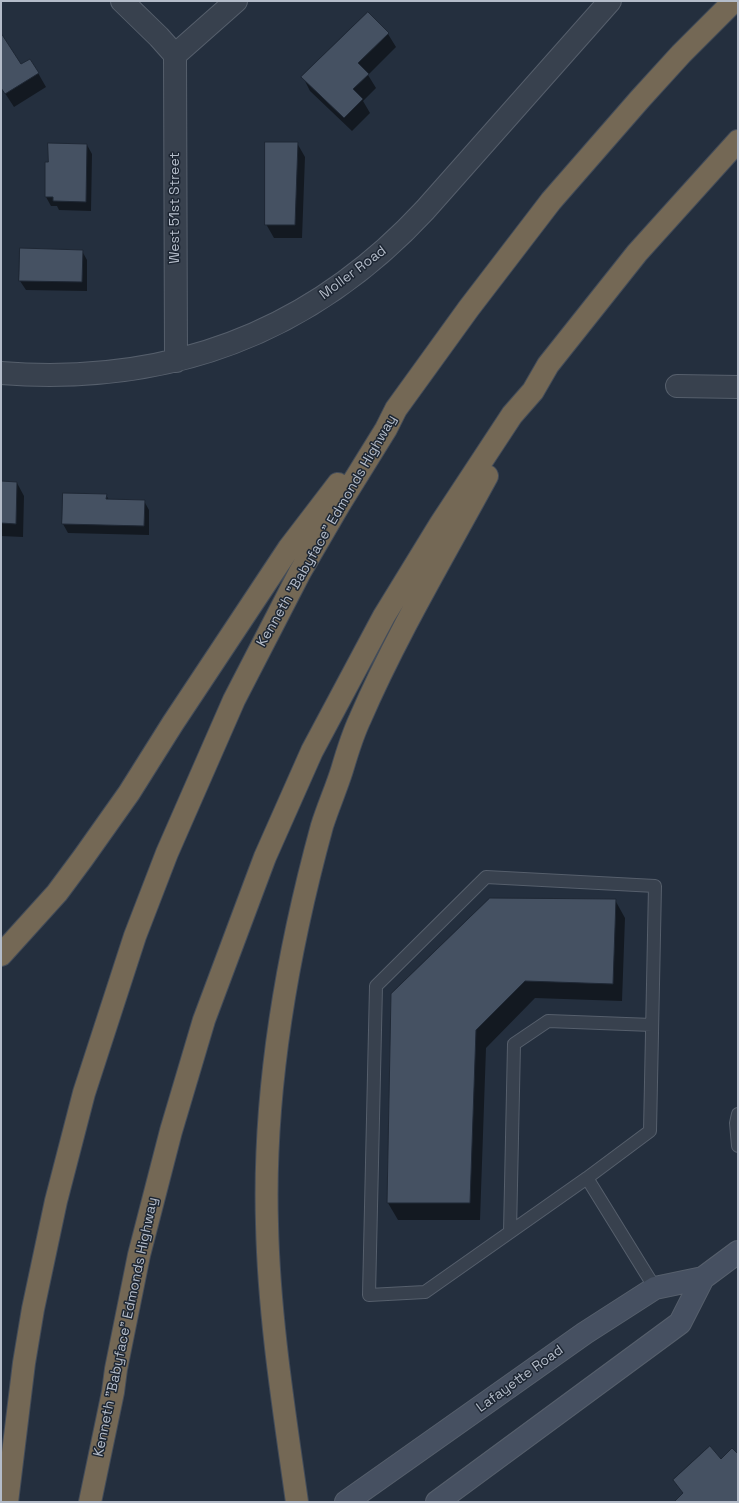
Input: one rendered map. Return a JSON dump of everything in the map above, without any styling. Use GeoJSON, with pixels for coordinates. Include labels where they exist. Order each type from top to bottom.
{"type":"FeatureCollection","features":[{"type":"Feature","properties":{"kind":"highway","name":"Kenneth \"Babyface\" Edmonds Highway"},"geometry":{"type":"LineString","coordinates":[[7,1502],[24,1363],[56,1201],[84,1094],[135,936],[167,853],[234,700],[300,572],[339,504],[386,429],[396,409],[469,308],[551,201],[681,54],[734,1]]}},
{"type":"Feature","properties":{"kind":"highway","name":"Kenneth \"Babyface\" Edmonds Highway"},"geometry":{"type":"LineString","coordinates":[[90,1502],[139,1255],[150,1210],[204,1020],[265,857],[312,750],[384,616],[512,415],[532,392],[548,365],[637,253],[738,140]]}},
{"type":"Feature","properties":{"kind":"highway"},"geometry":{"type":"LineString","coordinates":[[297,1502],[271,1299],[267,1222],[269,1125],[273,1081],[286,983],[299,918],[323,822],[360,719],[407,621],[532,392]]}},
{"type":"Feature","properties":{"kind":"highway"},"geometry":{"type":"LineString","coordinates":[[1,955],[57,892],[83,858],[128,793],[172,723],[289,548],[396,409]]}},
{"type":"Feature","properties":{"kind":"main road","name":"Lafayette Road"},"geometry":{"type":"LineString","coordinates":[[346,1502],[585,1333],[655,1288],[703,1278],[738,1252]]}},
{"type":"Feature","properties":{"kind":"main road","name":"Lafayette Road"},"geometry":{"type":"LineString","coordinates":[[438,1502],[680,1322],[703,1278]]}},
{"type":"Feature","properties":{"kind":"street"},"geometry":{"type":"LineString","coordinates":[[122,1],[175,55],[236,1]]}},
{"type":"Feature","properties":{"kind":"street","name":"Moller Road"},"geometry":{"type":"LineString","coordinates":[[1,373],[65,374],[98,372],[176,361],[228,345],[268,328],[306,307],[362,270],[395,242],[610,1]]}},
{"type":"Feature","properties":{"kind":"street","name":"West 51st Street"},"geometry":{"type":"LineString","coordinates":[[175,55],[176,361]]}},
{"type":"Feature","properties":{"kind":"street"},"geometry":{"type":"LineString","coordinates":[[678,386],[738,387]]}},
{"type":"Feature","properties":{"kind":"lane"},"geometry":{"type":"LineString","coordinates":[[486,877],[655,886],[650,1131],[586,1178],[425,1292],[369,1295],[376,986],[486,877]]}},
{"type":"Feature","properties":{"kind":"lane"},"geometry":{"type":"LineString","coordinates":[[510,1232],[514,1044],[548,1021],[652,1025]]}},
{"type":"Feature","properties":{"kind":"lane"},"geometry":{"type":"LineString","coordinates":[[738,1114],[736,1123],[738,1146]]}},
{"type":"Feature","properties":{"kind":"lane"},"geometry":{"type":"LineString","coordinates":[[586,1178],[655,1288]]}},
{"type":"Feature","properties":{"kind":"building"},"geometry":{"type":"Polygon","coordinates":[[[368,12],[389,33],[358,63],[369,74],[353,89],[363,99],[344,118],[301,77],[368,12]]]}},
{"type":"Feature","properties":{"kind":"building"},"geometry":{"type":"Polygon","coordinates":[[[1,33],[21,64],[30,59],[39,73],[5,94],[1,88],[1,33]]]}},
{"type":"Feature","properties":{"kind":"building"},"geometry":{"type":"Polygon","coordinates":[[[265,142],[298,142],[295,225],[265,225],[265,142]]]}},
{"type":"Feature","properties":{"kind":"building"},"geometry":{"type":"Polygon","coordinates":[[[48,143],[87,144],[86,202],[53,201],[53,197],[45,197],[45,162],[48,162],[48,143]]]}},
{"type":"Feature","properties":{"kind":"building"},"geometry":{"type":"Polygon","coordinates":[[[20,248],[83,250],[82,282],[19,281],[20,248]]]}},
{"type":"Feature","properties":{"kind":"building"},"geometry":{"type":"Polygon","coordinates":[[[1,481],[17,482],[16,524],[1,523],[1,481]]]}},
{"type":"Feature","properties":{"kind":"building"},"geometry":{"type":"Polygon","coordinates":[[[63,493],[107,494],[106,499],[145,500],[144,526],[62,524],[63,493]]]}},
{"type":"Feature","properties":{"kind":"building"},"geometry":{"type":"Polygon","coordinates":[[[490,898],[616,899],[613,984],[525,981],[476,1030],[470,1203],[387,1203],[391,994],[490,898]]]}},
{"type":"Feature","properties":{"kind":"building"},"geometry":{"type":"Polygon","coordinates":[[[710,1446],[721,1459],[732,1448],[738,1454],[738,1502],[674,1502],[683,1493],[673,1480],[710,1446]]]}}]}
